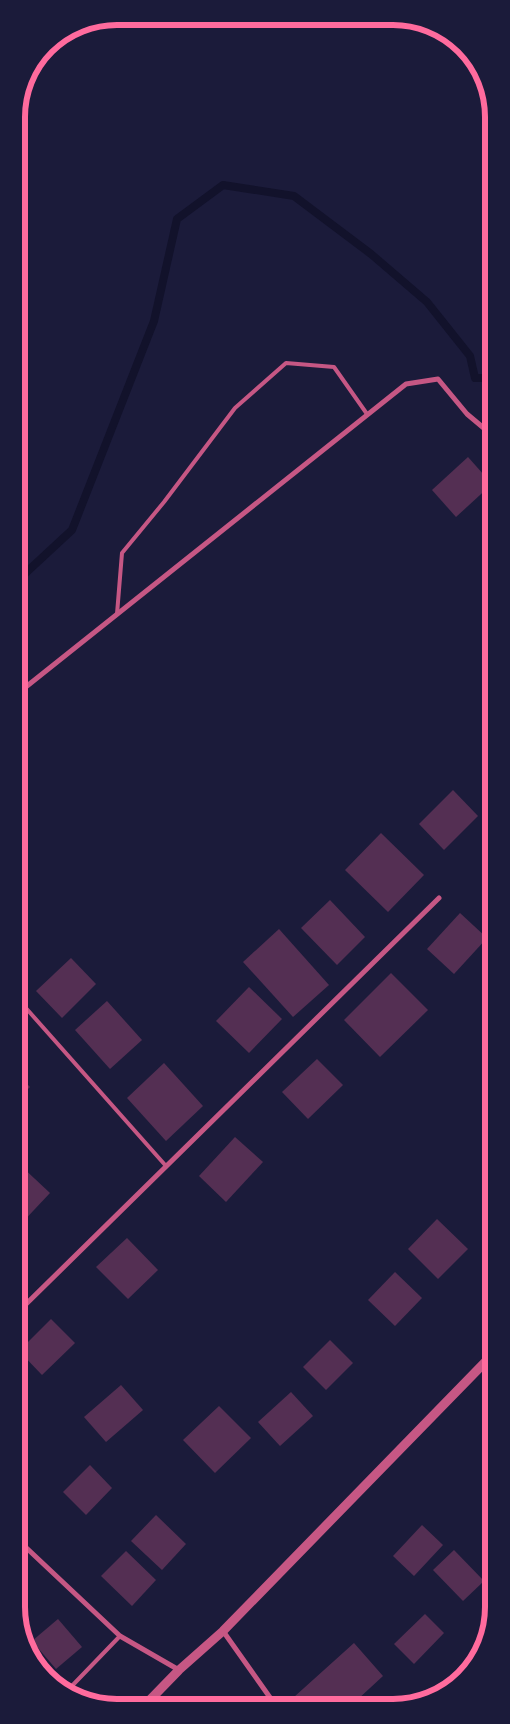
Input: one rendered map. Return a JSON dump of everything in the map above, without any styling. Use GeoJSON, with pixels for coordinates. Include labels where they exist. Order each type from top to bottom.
{"type":"FeatureCollection","features":[{"type":"Feature","properties":{"kind":"street"},"geometry":{"type":"LineString","coordinates":[[25,688],[406,384],[438,379],[467,414],[485,429]]}},
{"type":"Feature","properties":{"kind":"street"},"geometry":{"type":"LineString","coordinates":[[25,1305],[440,898]]}},
{"type":"Feature","properties":{"kind":"street"},"geometry":{"type":"LineString","coordinates":[[151,1699],[222,1631],[485,1362]]}},
{"type":"Feature","properties":{"kind":"street"},"geometry":{"type":"LineString","coordinates":[[25,1547],[120,1636],[179,1670]]}},
{"type":"Feature","properties":{"kind":"street"},"geometry":{"type":"LineString","coordinates":[[222,1631],[271,1699]]}},
{"type":"Feature","properties":{"kind":"lane"},"geometry":{"type":"LineString","coordinates":[[117,614],[122,553],[164,502],[235,408],[286,363],[334,366],[367,414]]}},
{"type":"Feature","properties":{"kind":"lane"},"geometry":{"type":"LineString","coordinates":[[25,1007],[166,1166]]}},
{"type":"Feature","properties":{"kind":"lane"},"geometry":{"type":"LineString","coordinates":[[71,1687],[120,1636]]}},
{"type":"Feature","properties":{"kind":"building"},"geometry":{"type":"Polygon","coordinates":[[[468,457],[485,476],[485,490],[456,517],[432,490],[468,457]]]}},
{"type":"Feature","properties":{"kind":"building"},"geometry":{"type":"Polygon","coordinates":[[[453,790],[478,816],[444,850],[419,824],[453,790]]]}},
{"type":"Feature","properties":{"kind":"building"},"geometry":{"type":"Polygon","coordinates":[[[381,833],[424,875],[388,912],[345,870],[381,833]]]}},
{"type":"Feature","properties":{"kind":"building"},"geometry":{"type":"Polygon","coordinates":[[[330,900],[365,937],[337,965],[301,928],[330,900]]]}},
{"type":"Feature","properties":{"kind":"building"},"geometry":{"type":"Polygon","coordinates":[[[460,913],[485,936],[485,940],[454,974],[427,949],[460,913]]]}},
{"type":"Feature","properties":{"kind":"building"},"geometry":{"type":"Polygon","coordinates":[[[279,929],[329,985],[293,1017],[243,962],[279,929]]]}},
{"type":"Feature","properties":{"kind":"building"},"geometry":{"type":"Polygon","coordinates":[[[71,958],[96,984],[62,1018],[36,991],[71,958]]]}},
{"type":"Feature","properties":{"kind":"building"},"geometry":{"type":"Polygon","coordinates":[[[391,973],[428,1010],[380,1057],[344,1020],[391,973]]]}},
{"type":"Feature","properties":{"kind":"building"},"geometry":{"type":"Polygon","coordinates":[[[249,987],[282,1019],[249,1053],[216,1021],[249,987]]]}},
{"type":"Feature","properties":{"kind":"building"},"geometry":{"type":"Polygon","coordinates":[[[107,1001],[142,1040],[110,1069],[75,1030],[107,1001]]]}},
{"type":"Feature","properties":{"kind":"building"},"geometry":{"type":"Polygon","coordinates":[[[317,1059],[343,1085],[308,1119],[282,1092],[317,1059]]]}},
{"type":"Feature","properties":{"kind":"building"},"geometry":{"type":"Polygon","coordinates":[[[164,1063],[203,1106],[166,1141],[127,1098],[164,1063]]]}},
{"type":"Feature","properties":{"kind":"building"},"geometry":{"type":"Polygon","coordinates":[[[25,1082],[30,1087],[25,1092],[25,1082]]]}},
{"type":"Feature","properties":{"kind":"building"},"geometry":{"type":"Polygon","coordinates":[[[235,1137],[263,1162],[226,1202],[199,1176],[235,1137]]]}},
{"type":"Feature","properties":{"kind":"building"},"geometry":{"type":"Polygon","coordinates":[[[25,1170],[50,1193],[25,1220],[25,1170]]]}},
{"type":"Feature","properties":{"kind":"building"},"geometry":{"type":"Polygon","coordinates":[[[437,1219],[468,1249],[438,1279],[408,1249],[437,1219]]]}},
{"type":"Feature","properties":{"kind":"building"},"geometry":{"type":"Polygon","coordinates":[[[127,1238],[158,1270],[128,1299],[96,1267],[127,1238]]]}},
{"type":"Feature","properties":{"kind":"building"},"geometry":{"type":"Polygon","coordinates":[[[395,1272],[422,1298],[395,1326],[368,1300],[395,1272]]]}},
{"type":"Feature","properties":{"kind":"building"},"geometry":{"type":"Polygon","coordinates":[[[51,1319],[75,1343],[42,1375],[25,1357],[25,1345],[51,1319]]]}},
{"type":"Feature","properties":{"kind":"building"},"geometry":{"type":"Polygon","coordinates":[[[330,1340],[353,1363],[326,1390],[303,1367],[330,1340]]]}},
{"type":"Feature","properties":{"kind":"building"},"geometry":{"type":"Polygon","coordinates":[[[121,1385],[143,1410],[106,1442],[84,1417],[121,1385]]]}},
{"type":"Feature","properties":{"kind":"building"},"geometry":{"type":"Polygon","coordinates":[[[291,1392],[313,1416],[280,1446],[258,1422],[291,1392]]]}},
{"type":"Feature","properties":{"kind":"building"},"geometry":{"type":"Polygon","coordinates":[[[219,1406],[251,1438],[215,1473],[183,1440],[219,1406]]]}},
{"type":"Feature","properties":{"kind":"building"},"geometry":{"type":"Polygon","coordinates":[[[90,1465],[112,1488],[86,1515],[63,1492],[90,1465]]]}},
{"type":"Feature","properties":{"kind":"building"},"geometry":{"type":"Polygon","coordinates":[[[156,1515],[186,1544],[162,1570],[131,1541],[156,1515]]]}},
{"type":"Feature","properties":{"kind":"building"},"geometry":{"type":"Polygon","coordinates":[[[422,1525],[443,1545],[414,1576],[393,1556],[422,1525]]]}},
{"type":"Feature","properties":{"kind":"building"},"geometry":{"type":"Polygon","coordinates":[[[454,1550],[484,1581],[463,1601],[433,1570],[454,1550]]]}},
{"type":"Feature","properties":{"kind":"building"},"geometry":{"type":"Polygon","coordinates":[[[126,1551],[156,1580],[132,1606],[101,1576],[126,1551]]]}},
{"type":"Feature","properties":{"kind":"building"},"geometry":{"type":"Polygon","coordinates":[[[425,1614],[444,1633],[414,1664],[394,1644],[425,1614]]]}},
{"type":"Feature","properties":{"kind":"building"},"geometry":{"type":"Polygon","coordinates":[[[58,1619],[82,1647],[56,1669],[32,1641],[58,1619]]]}},
{"type":"Feature","properties":{"kind":"building"},"geometry":{"type":"Polygon","coordinates":[[[354,1643],[383,1676],[358,1699],[296,1699],[294,1697],[354,1643]]]}},
{"type":"Feature","properties":{"kind":"waterway"},"geometry":{"type":"LineString","coordinates":[[25,574],[72,530],[154,321],[177,219],[223,185],[294,196],[371,254],[427,302],[470,356],[475,378],[485,378]]}}]}
